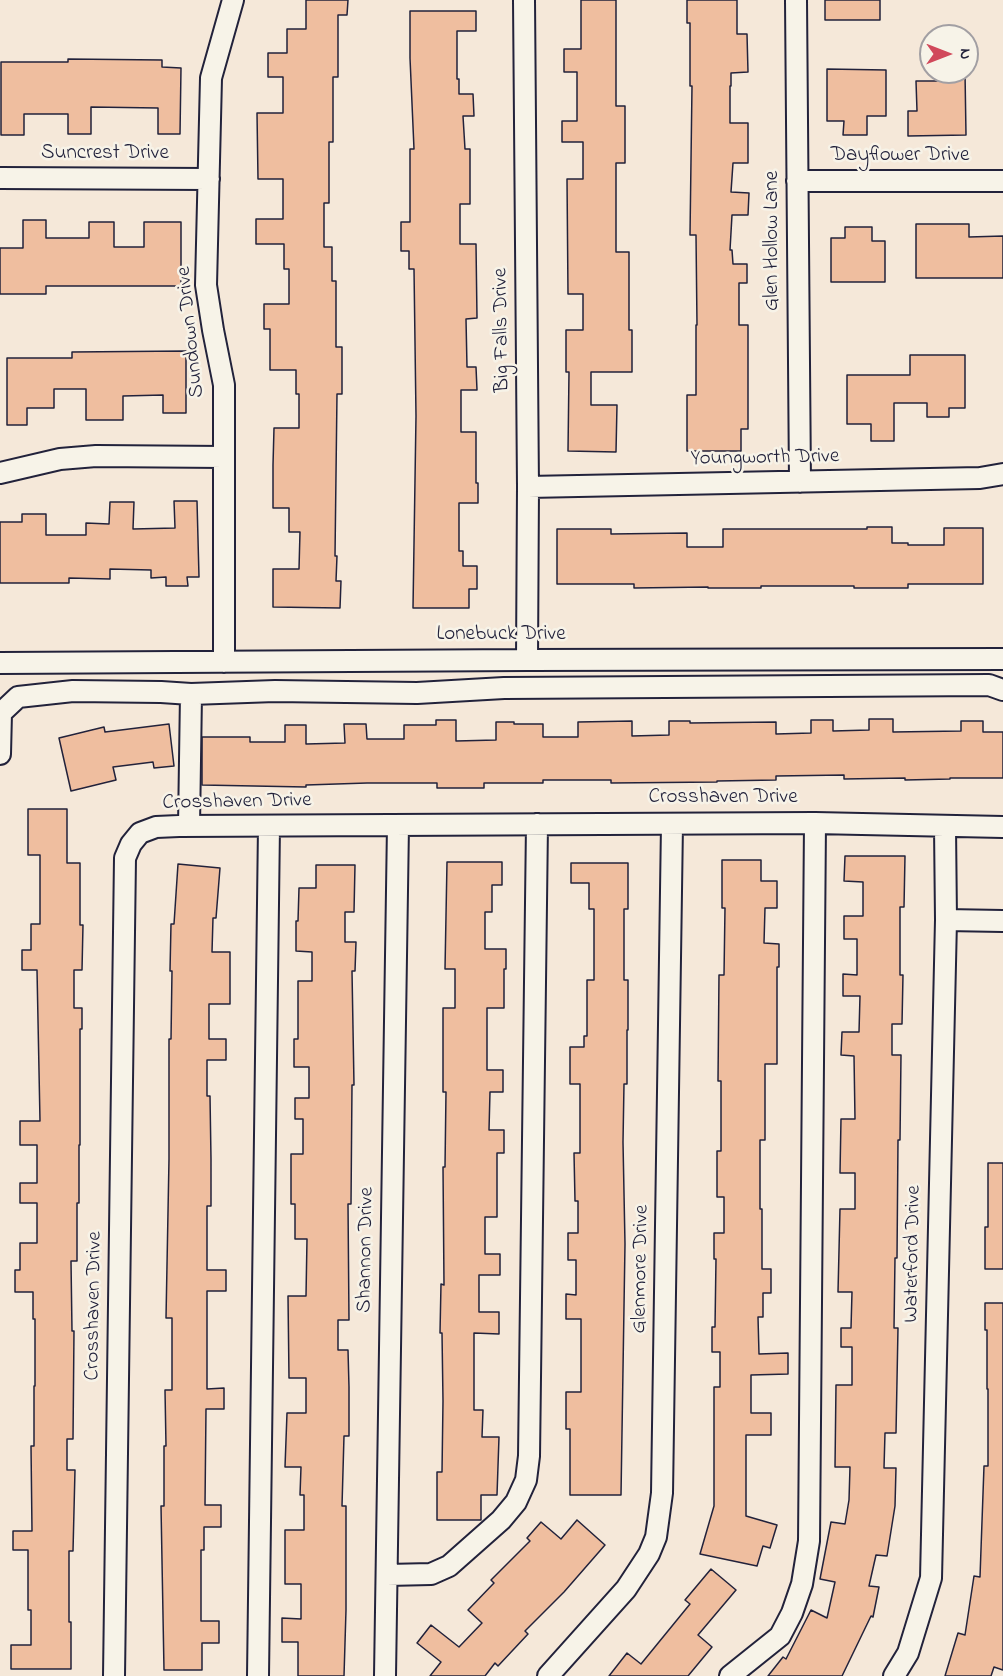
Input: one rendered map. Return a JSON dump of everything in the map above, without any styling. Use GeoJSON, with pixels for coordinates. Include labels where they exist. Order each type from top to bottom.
{"type":"FeatureCollection","features":[{"type":"Feature","properties":{"kind":"street","name":"Sundown Drive"},"geometry":{"type":"LineString","coordinates":[[224,662],[224,385],[206,285],[211,78],[233,0]]}},
{"type":"Feature","properties":{"kind":"street","name":"Big Falls Drive"},"geometry":{"type":"LineString","coordinates":[[524,0],[527,660]]}},
{"type":"Feature","properties":{"kind":"street","name":"Glen Hollow Lane"},"geometry":{"type":"LineString","coordinates":[[796,0],[800,482]]}},
{"type":"Feature","properties":{"kind":"street","name":"Suncrest Drive"},"geometry":{"type":"LineString","coordinates":[[0,178],[210,179]]}},
{"type":"Feature","properties":{"kind":"street","name":"Dayflower Drive"},"geometry":{"type":"LineString","coordinates":[[797,182],[1003,181]]}},
{"type":"Feature","properties":{"kind":"street"},"geometry":{"type":"LineString","coordinates":[[0,473],[60,459],[96,456],[225,457]]}},
{"type":"Feature","properties":{"kind":"street","name":"Youngworth Drive"},"geometry":{"type":"LineString","coordinates":[[528,487],[980,478],[1003,474]]}},
{"type":"Feature","properties":{"kind":"street","name":"Lonebuck Drive"},"geometry":{"type":"LineString","coordinates":[[0,663],[1003,659]]}},
{"type":"Feature","properties":{"kind":"street"},"geometry":{"type":"LineString","coordinates":[[0,754],[0,713],[18,697],[73,691],[190,694],[275,691],[417,693],[504,688],[989,685],[1003,690]]}},
{"type":"Feature","properties":{"kind":"street"},"geometry":{"type":"LineString","coordinates":[[189,826],[190,694]]}},
{"type":"Feature","properties":{"kind":"street"},"geometry":{"type":"LineString","coordinates":[[730,1676],[780,1636],[792,1613],[802,1584],[809,1541],[815,823]]}},
{"type":"Feature","properties":{"kind":"street","name":"Crosshaven Drive"},"geometry":{"type":"LineString","coordinates":[[114,1676],[125,858],[131,844],[140,833],[156,827],[189,826],[815,823],[1003,827]]}},
{"type":"Feature","properties":{"kind":"street"},"geometry":{"type":"LineString","coordinates":[[387,1575],[431,1574],[449,1566],[501,1520],[516,1502],[526,1480],[529,1456],[537,824]]}},
{"type":"Feature","properties":{"kind":"street","name":"Glenmore Drive"},"geometry":{"type":"LineString","coordinates":[[548,1676],[626,1589],[649,1554],[656,1537],[662,1493],[672,824]]}},
{"type":"Feature","properties":{"kind":"street","name":"Shannon Drive"},"geometry":{"type":"LineString","coordinates":[[385,1676],[398,825]]}},
{"type":"Feature","properties":{"kind":"street"},"geometry":{"type":"LineString","coordinates":[[258,1676],[269,826]]}},
{"type":"Feature","properties":{"kind":"street","name":"Waterford Drive"},"geometry":{"type":"LineString","coordinates":[[894,1676],[908,1653],[930,1578],[945,920],[945,826]]}},
{"type":"Feature","properties":{"kind":"street"},"geometry":{"type":"LineString","coordinates":[[945,920],[1003,921]]}},
{"type":"Feature","properties":{"kind":"building"},"geometry":{"type":"Polygon","coordinates":[[[306,0],[348,0],[347,15],[338,15],[338,77],[333,77],[333,142],[329,142],[329,203],[324,203],[324,247],[332,247],[332,281],[336,281],[336,347],[342,347],[342,394],[337,394],[335,556],[337,556],[336,581],[341,581],[340,608],[273,607],[273,569],[299,569],[300,532],[289,532],[289,508],[273,508],[273,465],[274,428],[299,428],[299,394],[296,394],[296,370],[270,370],[270,329],[264,329],[264,304],[289,304],[289,269],[284,269],[284,244],[256,244],[256,219],[283,219],[283,179],[258,179],[257,113],[283,113],[283,77],[268,77],[268,53],[287,53],[287,29],[306,29],[306,0]]]}},
{"type":"Feature","properties":{"kind":"building"},"geometry":{"type":"Polygon","coordinates":[[[581,0],[616,0],[616,106],[625,106],[625,163],[616,163],[616,252],[629,252],[629,330],[632,330],[632,372],[591,372],[591,405],[617,405],[616,452],[568,451],[569,372],[566,372],[566,330],[583,330],[583,294],[568,294],[567,179],[583,179],[583,142],[562,142],[562,121],[577,121],[577,72],[564,72],[564,49],[581,49],[581,0]]]}},
{"type":"Feature","properties":{"kind":"building"},"geometry":{"type":"Polygon","coordinates":[[[687,0],[737,0],[737,34],[747,34],[748,72],[731,73],[730,86],[730,123],[748,123],[748,163],[733,163],[731,192],[749,193],[748,215],[732,215],[730,250],[732,250],[733,264],[747,264],[747,283],[739,283],[739,325],[748,325],[748,429],[741,429],[741,451],[687,451],[687,395],[696,395],[697,325],[696,235],[690,235],[692,86],[690,86],[690,23],[687,23],[687,0]]]}},
{"type":"Feature","properties":{"kind":"building"},"geometry":{"type":"Polygon","coordinates":[[[825,0],[880,0],[880,20],[825,20],[825,0]]]}},
{"type":"Feature","properties":{"kind":"building"},"geometry":{"type":"Polygon","coordinates":[[[410,11],[476,11],[476,31],[457,31],[459,94],[473,94],[474,116],[463,116],[465,149],[470,149],[470,204],[460,204],[460,244],[476,244],[477,318],[466,319],[467,367],[476,367],[477,390],[461,390],[461,432],[476,432],[476,483],[478,483],[478,503],[459,503],[459,551],[463,551],[463,566],[477,566],[477,589],[469,589],[469,608],[413,608],[416,416],[414,269],[409,269],[409,251],[401,251],[401,222],[410,222],[410,149],[414,149],[410,11]]]}},
{"type":"Feature","properties":{"kind":"building"},"geometry":{"type":"Polygon","coordinates":[[[68,59],[162,60],[162,67],[181,68],[180,134],[158,134],[158,108],[91,107],[91,134],[68,134],[68,114],[24,114],[24,135],[1,135],[1,62],[68,62],[68,59]]]}},
{"type":"Feature","properties":{"kind":"building"},"geometry":{"type":"Polygon","coordinates":[[[827,69],[886,70],[886,116],[867,116],[867,135],[843,135],[844,121],[827,121],[827,69]]]}},
{"type":"Feature","properties":{"kind":"building"},"geometry":{"type":"Polygon","coordinates":[[[916,81],[919,81],[919,84],[965,84],[966,135],[908,136],[908,111],[917,111],[916,81]]]}},
{"type":"Feature","properties":{"kind":"building"},"geometry":{"type":"Polygon","coordinates":[[[23,220],[46,220],[46,238],[89,238],[89,222],[114,222],[114,247],[144,247],[144,222],[181,222],[181,286],[46,286],[46,294],[0,294],[0,248],[23,248],[23,220]]]}},
{"type":"Feature","properties":{"kind":"building"},"geometry":{"type":"Polygon","coordinates":[[[916,224],[969,224],[969,237],[1003,236],[1003,278],[916,278],[916,224]]]}},
{"type":"Feature","properties":{"kind":"building"},"geometry":{"type":"Polygon","coordinates":[[[845,227],[872,227],[872,241],[885,241],[885,282],[831,282],[831,238],[845,238],[845,227]]]}},
{"type":"Feature","properties":{"kind":"building"},"geometry":{"type":"Polygon","coordinates":[[[186,351],[186,413],[163,413],[163,395],[123,396],[123,420],[86,420],[86,389],[54,389],[54,408],[27,408],[27,425],[7,425],[7,358],[72,358],[72,352],[186,351]]]}},
{"type":"Feature","properties":{"kind":"building"},"geometry":{"type":"Polygon","coordinates":[[[910,355],[965,355],[965,408],[949,408],[949,417],[927,417],[927,403],[894,403],[894,441],[871,441],[871,424],[847,424],[847,375],[910,375],[910,355]]]}},
{"type":"Feature","properties":{"kind":"building"},"geometry":{"type":"Polygon","coordinates":[[[174,501],[197,501],[199,577],[187,577],[188,586],[166,586],[166,577],[151,578],[151,570],[110,569],[110,579],[69,578],[69,583],[0,583],[0,522],[22,522],[22,514],[46,514],[46,535],[86,535],[86,523],[109,524],[110,502],[134,502],[133,529],[175,528],[174,501]]]}},
{"type":"Feature","properties":{"kind":"building"},"geometry":{"type":"Polygon","coordinates":[[[867,527],[892,527],[892,543],[908,543],[908,545],[944,545],[944,528],[983,528],[983,584],[908,584],[908,588],[761,586],[761,588],[634,588],[634,584],[557,584],[557,529],[611,529],[611,534],[687,533],[687,547],[723,547],[723,529],[867,529],[867,527]]]}},
{"type":"Feature","properties":{"kind":"building"},"geometry":{"type":"Polygon","coordinates":[[[869,719],[893,719],[893,732],[961,731],[961,721],[983,721],[983,732],[1003,732],[1003,778],[844,779],[844,775],[776,776],[776,780],[717,782],[611,783],[611,780],[543,780],[543,783],[484,783],[484,788],[437,788],[437,783],[367,783],[306,785],[306,787],[202,785],[202,737],[250,737],[250,742],[285,742],[285,725],[306,725],[306,744],[345,743],[344,724],[366,724],[367,739],[404,739],[404,725],[436,725],[436,720],[456,720],[456,741],[496,740],[496,722],[543,724],[543,737],[578,737],[578,722],[632,721],[632,736],[669,735],[669,721],[690,721],[690,723],[776,722],[776,734],[811,733],[811,720],[833,720],[833,731],[869,730],[869,719]]]}},
{"type":"Feature","properties":{"kind":"building"},"geometry":{"type":"Polygon","coordinates":[[[169,724],[174,766],[154,768],[153,762],[113,767],[116,780],[71,791],[59,738],[104,727],[105,732],[169,724]]]}},
{"type":"Feature","properties":{"kind":"building"},"geometry":{"type":"Polygon","coordinates":[[[28,809],[67,809],[67,863],[80,863],[80,925],[83,925],[82,970],[74,970],[74,1008],[82,1008],[79,1203],[77,1203],[77,1261],[71,1261],[72,1331],[74,1331],[73,1439],[67,1439],[67,1470],[75,1470],[73,1551],[69,1551],[71,1669],[11,1669],[11,1645],[31,1645],[31,1610],[28,1610],[28,1550],[13,1550],[13,1531],[32,1531],[31,1446],[34,1446],[35,1319],[33,1319],[33,1292],[15,1292],[15,1270],[20,1270],[20,1243],[37,1243],[37,1203],[20,1203],[20,1183],[37,1183],[37,1145],[20,1145],[20,1121],[40,1121],[37,970],[22,970],[22,950],[31,950],[31,924],[40,924],[40,855],[28,855],[28,809]]]}},
{"type":"Feature","properties":{"kind":"building"},"geometry":{"type":"Polygon","coordinates":[[[845,856],[905,856],[904,907],[900,907],[900,975],[903,975],[902,1024],[892,1024],[892,1055],[901,1055],[894,1328],[898,1328],[896,1433],[885,1433],[884,1468],[896,1468],[895,1506],[887,1556],[876,1555],[869,1586],[879,1587],[873,1617],[871,1616],[842,1676],[768,1676],[783,1657],[786,1659],[811,1610],[827,1618],[835,1582],[820,1579],[831,1522],[845,1524],[849,1500],[850,1467],[835,1467],[836,1385],[852,1385],[852,1347],[841,1347],[841,1328],[851,1328],[852,1292],[838,1292],[840,1209],[855,1209],[855,1173],[840,1173],[841,1119],[855,1119],[854,1056],[841,1055],[842,1032],[859,1032],[860,996],[843,996],[843,974],[857,975],[857,939],[844,939],[844,916],[863,916],[863,882],[844,881],[845,856]]]}},
{"type":"Feature","properties":{"kind":"building"},"geometry":{"type":"Polygon","coordinates":[[[722,860],[761,860],[761,881],[777,881],[777,908],[765,908],[764,943],[779,944],[777,1064],[765,1064],[765,1140],[760,1140],[762,1269],[771,1269],[771,1293],[763,1293],[763,1317],[758,1317],[759,1354],[788,1353],[788,1374],[751,1375],[751,1413],[771,1413],[771,1435],[746,1435],[746,1516],[777,1525],[770,1548],[763,1546],[757,1566],[700,1554],[714,1506],[714,1387],[720,1387],[720,1352],[712,1352],[712,1327],[715,1327],[714,1233],[724,1233],[724,1197],[717,1197],[717,1151],[721,1151],[721,1081],[718,1081],[719,975],[724,975],[725,908],[722,908],[722,860]]]}},
{"type":"Feature","properties":{"kind":"building"},"geometry":{"type":"Polygon","coordinates":[[[447,862],[502,862],[502,885],[492,885],[492,912],[485,912],[485,949],[506,949],[506,969],[504,969],[504,1008],[487,1008],[487,1070],[503,1070],[503,1092],[490,1092],[489,1130],[504,1130],[504,1153],[497,1153],[497,1217],[485,1217],[485,1254],[500,1254],[500,1275],[479,1275],[479,1312],[499,1312],[499,1334],[474,1333],[474,1410],[483,1410],[482,1437],[499,1437],[497,1495],[481,1495],[481,1520],[437,1520],[437,1472],[442,1472],[443,1401],[442,1333],[440,1333],[441,1284],[444,1285],[443,1167],[445,1167],[446,1092],[443,1092],[443,1008],[455,1008],[455,969],[445,969],[447,862]]]}},
{"type":"Feature","properties":{"kind":"building"},"geometry":{"type":"Polygon","coordinates":[[[571,863],[628,863],[628,909],[624,909],[624,980],[628,980],[628,1030],[623,1142],[625,1244],[621,1495],[570,1495],[570,1429],[566,1429],[566,1392],[581,1392],[581,1319],[566,1319],[566,1294],[576,1295],[576,1260],[568,1260],[568,1233],[578,1233],[574,1153],[580,1153],[580,1084],[570,1084],[570,1047],[584,1047],[584,1036],[587,1036],[587,980],[594,980],[594,909],[589,909],[589,883],[571,883],[571,863]]]}},
{"type":"Feature","properties":{"kind":"building"},"geometry":{"type":"Polygon","coordinates":[[[178,864],[220,868],[216,918],[213,918],[212,952],[230,952],[230,1004],[209,1004],[209,1039],[226,1039],[226,1060],[207,1060],[207,1096],[210,1096],[211,1206],[207,1206],[207,1270],[226,1270],[226,1291],[207,1291],[207,1389],[224,1388],[224,1409],[206,1409],[205,1505],[221,1505],[221,1527],[204,1527],[204,1550],[201,1550],[201,1621],[219,1621],[219,1643],[202,1643],[202,1670],[164,1670],[161,1506],[164,1506],[165,1390],[172,1390],[172,1318],[166,1318],[169,1039],[171,1039],[172,971],[170,971],[171,924],[174,924],[178,864]]]}},
{"type":"Feature","properties":{"kind":"building"},"geometry":{"type":"Polygon","coordinates":[[[316,865],[355,865],[354,912],[345,912],[345,942],[356,942],[355,971],[352,971],[354,1085],[352,1085],[351,1204],[348,1204],[349,1320],[338,1320],[338,1350],[348,1350],[349,1387],[349,1436],[344,1436],[342,1506],[346,1506],[344,1676],[298,1676],[298,1642],[282,1642],[282,1618],[301,1619],[301,1584],[285,1584],[285,1530],[304,1530],[304,1495],[300,1495],[301,1467],[285,1467],[287,1413],[306,1413],[306,1378],[289,1378],[288,1296],[306,1296],[307,1239],[295,1239],[295,1204],[291,1204],[291,1154],[303,1154],[303,1119],[295,1119],[295,1098],[309,1098],[309,1067],[294,1067],[294,1039],[298,1039],[298,981],[312,981],[312,952],[296,951],[296,921],[298,921],[299,888],[316,888],[316,865]]]}},
{"type":"Feature","properties":{"kind":"building"},"geometry":{"type":"Polygon","coordinates":[[[988,1163],[1003,1163],[1003,1269],[985,1269],[985,1227],[988,1227],[988,1163]]]}},
{"type":"Feature","properties":{"kind":"building"},"geometry":{"type":"Polygon","coordinates":[[[985,1303],[1003,1303],[1003,1670],[994,1667],[991,1676],[945,1676],[958,1633],[965,1635],[974,1576],[980,1577],[984,1466],[988,1466],[985,1303]]]}},
{"type":"Feature","properties":{"kind":"building"},"geometry":{"type":"Polygon","coordinates":[[[577,1520],[605,1545],[564,1592],[525,1631],[528,1634],[498,1666],[495,1663],[485,1676],[430,1676],[441,1662],[417,1643],[431,1625],[459,1647],[482,1623],[468,1610],[494,1583],[491,1580],[530,1541],[527,1538],[541,1522],[561,1539],[577,1520]]]}},
{"type":"Feature","properties":{"kind":"building"},"geometry":{"type":"Polygon","coordinates":[[[711,1569],[736,1590],[698,1635],[712,1647],[688,1676],[609,1676],[627,1653],[641,1664],[690,1604],[685,1600],[711,1569]]]}}]}
